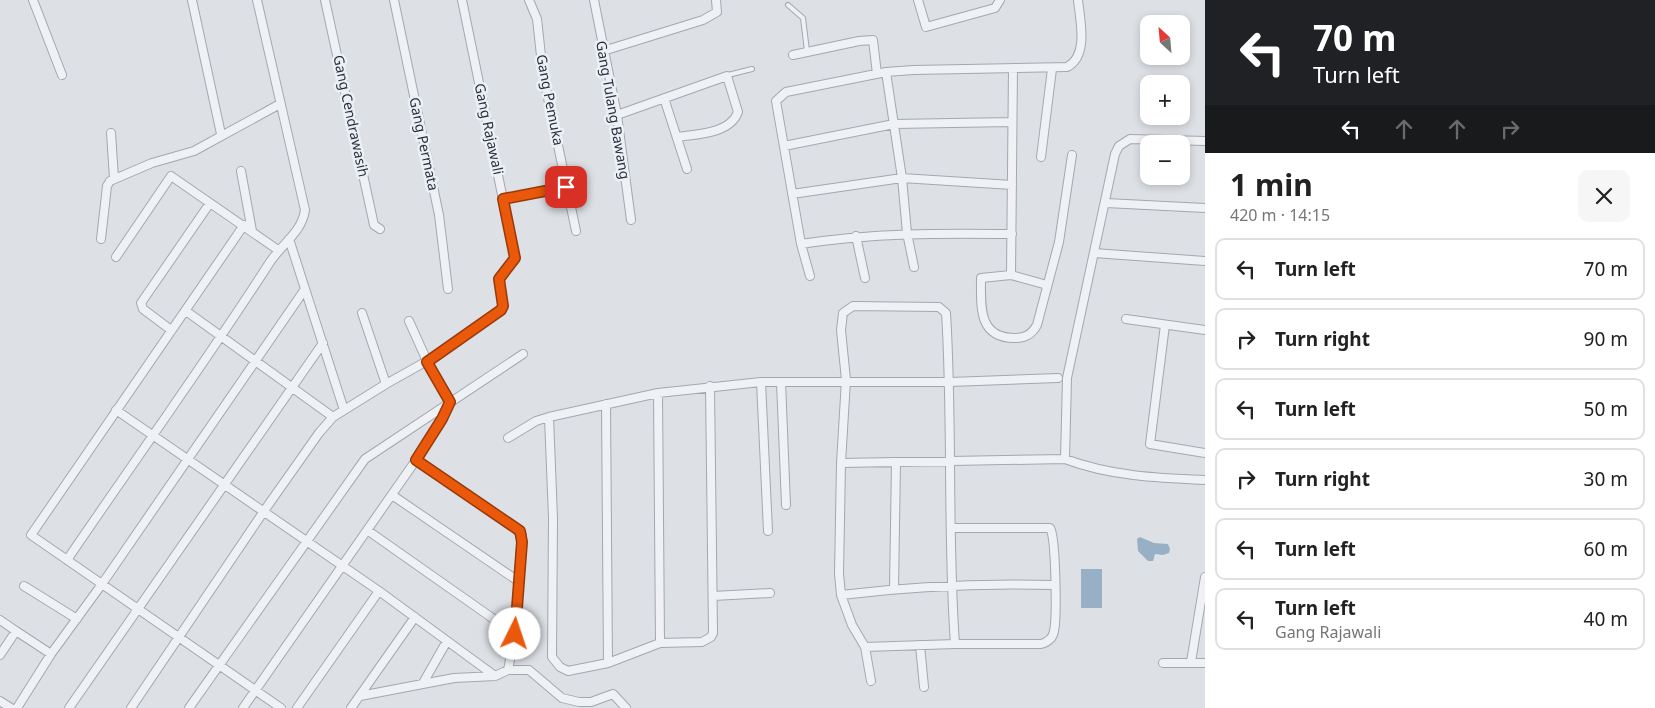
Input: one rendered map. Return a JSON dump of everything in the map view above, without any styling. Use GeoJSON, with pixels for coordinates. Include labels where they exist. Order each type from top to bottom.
{"type":"FeatureCollection","features":[{"type":"Feature","properties":{"kind":"street"},"geometry":{"type":"LineString","coordinates":[[33,0],[62,75]]}},
{"type":"Feature","properties":{"kind":"street"},"geometry":{"type":"LineString","coordinates":[[192,0],[221,134]]}},
{"type":"Feature","properties":{"kind":"street"},"geometry":{"type":"LineString","coordinates":[[67,560],[152,434],[222,336],[278,250],[300,227],[305,210],[257,0]]}},
{"type":"Feature","properties":{"kind":"street","name":"Gang Cendrawasih"},"geometry":{"type":"LineString","coordinates":[[325,0],[374,225],[380,230]]}},
{"type":"Feature","properties":{"kind":"street","name":"Gang Permata"},"geometry":{"type":"LineString","coordinates":[[394,0],[439,215],[448,289]]}},
{"type":"Feature","properties":{"kind":"street","name":"Gang Rajawali"},"geometry":{"type":"LineString","coordinates":[[427,362],[499,312],[503,306],[499,279],[515,258],[462,0]]}},
{"type":"Feature","properties":{"kind":"street","name":"Gang Pemuka"},"geometry":{"type":"LineString","coordinates":[[529,0],[537,19],[543,74],[576,231]]}},
{"type":"Feature","properties":{"kind":"street","name":"Gang Tulang Bawang"},"geometry":{"type":"LineString","coordinates":[[594,0],[616,115],[631,220]]}},
{"type":"Feature","properties":{"kind":"street"},"geometry":{"type":"LineString","coordinates":[[603,52],[703,20],[717,12],[716,0]]}},
{"type":"Feature","properties":{"kind":"street"},"geometry":{"type":"LineString","coordinates":[[918,0],[926,27],[996,8],[1000,0]]}},
{"type":"Feature","properties":{"kind":"street"},"geometry":{"type":"LineString","coordinates":[[810,276],[801,244],[776,101],[781,95],[786,92],[886,72],[1013,68],[1052,69],[1070,65],[1076,60],[1080,50],[1082,32],[1078,0]]}},
{"type":"Feature","properties":{"kind":"street"},"geometry":{"type":"LineString","coordinates":[[793,55],[859,41],[873,40],[877,74]]}},
{"type":"Feature","properties":{"kind":"street"},"geometry":{"type":"LineString","coordinates":[[1011,276],[1013,68]]}},
{"type":"Feature","properties":{"kind":"street"},"geometry":{"type":"LineString","coordinates":[[1041,157],[1052,69]]}},
{"type":"Feature","properties":{"kind":"street"},"geometry":{"type":"LineString","coordinates":[[886,72],[902,178],[906,233],[914,267]]}},
{"type":"Feature","properties":{"kind":"street"},"geometry":{"type":"LineString","coordinates":[[616,115],[727,76],[738,112],[732,123],[716,130],[677,137]]}},
{"type":"Feature","properties":{"kind":"street"},"geometry":{"type":"LineString","coordinates":[[664,98],[687,169]]}},
{"type":"Feature","properties":{"kind":"street"},"geometry":{"type":"LineString","coordinates":[[101,239],[107,186],[114,178],[152,163],[194,150],[280,104]]}},
{"type":"Feature","properties":{"kind":"street"},"geometry":{"type":"LineString","coordinates":[[784,146],[894,124],[1011,122]]}},
{"type":"Feature","properties":{"kind":"street"},"geometry":{"type":"LineString","coordinates":[[112,133],[114,178]]}},
{"type":"Feature","properties":{"kind":"street"},"geometry":{"type":"LineString","coordinates":[[1065,459],[1067,378],[1115,154],[1119,146],[1130,139],[1205,141]]}},
{"type":"Feature","properties":{"kind":"street"},"geometry":{"type":"LineString","coordinates":[[1047,285],[1011,276],[981,278],[984,320],[988,330],[996,336],[1021,338],[1033,332],[1041,314],[1059,242],[1072,155]]}},
{"type":"Feature","properties":{"kind":"street"},"geometry":{"type":"LineString","coordinates":[[240,171],[252,230]]}},
{"type":"Feature","properties":{"kind":"street"},"geometry":{"type":"LineString","coordinates":[[116,258],[171,176],[252,230],[278,250]]}},
{"type":"Feature","properties":{"kind":"street"},"geometry":{"type":"LineString","coordinates":[[792,194],[902,178],[1012,185]]}},
{"type":"Feature","properties":{"kind":"street"},"geometry":{"type":"LineString","coordinates":[[503,199],[566,187]]}},
{"type":"Feature","properties":{"kind":"street"},"geometry":{"type":"LineString","coordinates":[[171,330],[143,310],[141,303],[210,203]]}},
{"type":"Feature","properties":{"kind":"street"},"geometry":{"type":"LineString","coordinates":[[1106,203],[1205,208]]}},
{"type":"Feature","properties":{"kind":"street"},"geometry":{"type":"LineString","coordinates":[[244,226],[32,533],[33,537],[281,708]]}},
{"type":"Feature","properties":{"kind":"street"},"geometry":{"type":"LineString","coordinates":[[801,244],[856,236],[906,233],[1012,234]]}},
{"type":"Feature","properties":{"kind":"street"},"geometry":{"type":"LineString","coordinates":[[856,236],[865,278]]}},
{"type":"Feature","properties":{"kind":"street"},"geometry":{"type":"LineString","coordinates":[[289,239],[344,410]]}},
{"type":"Feature","properties":{"kind":"street"},"geometry":{"type":"LineString","coordinates":[[1094,253],[1205,261]]}},
{"type":"Feature","properties":{"kind":"street"},"geometry":{"type":"LineString","coordinates":[[17,708],[52,654],[305,289]]}},
{"type":"Feature","properties":{"kind":"street"},"geometry":{"type":"LineString","coordinates":[[871,680],[865,648],[852,625],[841,595],[839,540],[840,463],[846,380],[841,330],[843,314],[853,306],[929,306],[938,307],[946,313],[950,382],[951,586],[955,644]]}},
{"type":"Feature","properties":{"kind":"street"},"geometry":{"type":"LineString","coordinates":[[186,311],[257,360],[333,417]]}},
{"type":"Feature","properties":{"kind":"street"},"geometry":{"type":"LineString","coordinates":[[362,313],[386,384]]}},
{"type":"Feature","properties":{"kind":"street"},"geometry":{"type":"LineString","coordinates":[[1126,319],[1205,330]]}},
{"type":"Feature","properties":{"kind":"street"},"geometry":{"type":"LineString","coordinates":[[409,321],[427,362],[449,403]]}},
{"type":"Feature","properties":{"kind":"street"},"geometry":{"type":"LineString","coordinates":[[1165,325],[1150,444],[1205,453]]}},
{"type":"Feature","properties":{"kind":"street"},"geometry":{"type":"LineString","coordinates":[[69,708],[323,343]]}},
{"type":"Feature","properties":{"kind":"street"},"geometry":{"type":"LineString","coordinates":[[189,708],[365,459],[522,354]]}},
{"type":"Feature","properties":{"kind":"street"},"geometry":{"type":"LineString","coordinates":[[132,707],[319,433],[333,417],[386,384],[427,362]]}},
{"type":"Feature","properties":{"kind":"street"},"geometry":{"type":"LineString","coordinates":[[508,438],[549,417],[658,393],[710,386],[761,382],[846,380],[950,382],[1058,378]]}},
{"type":"Feature","properties":{"kind":"street"},"geometry":{"type":"LineString","coordinates":[[761,382],[768,531]]}},
{"type":"Feature","properties":{"kind":"street"},"geometry":{"type":"LineString","coordinates":[[781,382],[786,504]]}},
{"type":"Feature","properties":{"kind":"street"},"geometry":{"type":"LineString","coordinates":[[549,417],[553,518],[552,657],[560,667],[568,671],[608,663],[660,644],[702,642],[711,637],[713,633],[710,386]]}},
{"type":"Feature","properties":{"kind":"street"},"geometry":{"type":"LineString","coordinates":[[658,393],[660,644]]}},
{"type":"Feature","properties":{"kind":"street"},"geometry":{"type":"LineString","coordinates":[[243,708],[416,460],[442,419],[449,403]]}},
{"type":"Feature","properties":{"kind":"street"},"geometry":{"type":"LineString","coordinates":[[606,404],[608,663]]}},
{"type":"Feature","properties":{"kind":"street"},"geometry":{"type":"LineString","coordinates":[[116,410],[379,591],[494,676]]}},
{"type":"Feature","properties":{"kind":"street"},"geometry":{"type":"LineString","coordinates":[[840,463],[1065,459],[1091,469],[1144,477],[1205,480]]}},
{"type":"Feature","properties":{"kind":"street"},"geometry":{"type":"LineString","coordinates":[[416,460],[518,528],[522,535],[515,634],[508,670]]}},
{"type":"Feature","properties":{"kind":"street"},"geometry":{"type":"LineString","coordinates":[[894,588],[896,463]]}},
{"type":"Feature","properties":{"kind":"street"},"geometry":{"type":"LineString","coordinates":[[392,495],[518,581]]}},
{"type":"Feature","properties":{"kind":"street"},"geometry":{"type":"LineString","coordinates":[[865,648],[955,644],[1042,644],[1047,642],[1054,632],[1054,537],[1050,528],[952,528]]}},
{"type":"Feature","properties":{"kind":"street"},"geometry":{"type":"LineString","coordinates":[[368,530],[515,634]]}},
{"type":"Feature","properties":{"kind":"street"},"geometry":{"type":"LineString","coordinates":[[1191,662],[1205,577]]}},
{"type":"Feature","properties":{"kind":"street"},"geometry":{"type":"LineString","coordinates":[[841,595],[894,588],[1055,585]]}},
{"type":"Feature","properties":{"kind":"street"},"geometry":{"type":"LineString","coordinates":[[24,586],[77,619]]}},
{"type":"Feature","properties":{"kind":"street"},"geometry":{"type":"LineString","coordinates":[[297,708],[379,591]]}},
{"type":"Feature","properties":{"kind":"street"},"geometry":{"type":"LineString","coordinates":[[713,596],[770,593]]}},
{"type":"Feature","properties":{"kind":"street"},"geometry":{"type":"LineString","coordinates":[[351,708],[415,617]]}},
{"type":"Feature","properties":{"kind":"street"},"geometry":{"type":"LineString","coordinates":[[0,620],[52,654]]}},
{"type":"Feature","properties":{"kind":"street"},"geometry":{"type":"LineString","coordinates":[[0,655],[16,630]]}},
{"type":"Feature","properties":{"kind":"street"},"geometry":{"type":"LineString","coordinates":[[423,683],[448,641]]}},
{"type":"Feature","properties":{"kind":"street"},"geometry":{"type":"LineString","coordinates":[[920,645],[924,687]]}},
{"type":"Feature","properties":{"kind":"street"},"geometry":{"type":"LineString","coordinates":[[1163,663],[1205,663]]}},
{"type":"Feature","properties":{"kind":"street"},"geometry":{"type":"LineString","coordinates":[[360,696],[454,678],[494,676],[508,670],[530,670],[562,698],[579,702],[591,702],[613,694],[626,708]]}},
{"type":"Feature","properties":{"kind":"street"},"geometry":{"type":"LineString","coordinates":[[0,701],[11,708]]}},
{"type":"Feature","properties":{"kind":"lane"},"geometry":{"type":"LineString","coordinates":[[788,5],[803,18],[807,51]]}},
{"type":"Feature","properties":{"kind":"lane"},"geometry":{"type":"LineString","coordinates":[[727,76],[752,69]]}},
{"type":"Feature","properties":{"kind":"water"},"geometry":{"type":"Polygon","coordinates":[[[1140,537],[1154,543],[1168,544],[1169,553],[1163,555],[1155,554],[1153,561],[1148,561],[1138,551],[1137,539],[1140,537]]]}},
{"type":"Feature","properties":{"kind":"water"},"geometry":{"type":"Polygon","coordinates":[[[1081,569],[1102,569],[1102,608],[1081,608],[1081,569]]]}},
{"type":"Feature","properties":{"kind":"route"},"geometry":{"type":"LineString","coordinates":[[515,634],[522,542],[520,531],[416,460],[442,419],[450,402],[427,362],[499,312],[503,306],[499,279],[515,258],[503,199],[566,187]]}}]}
